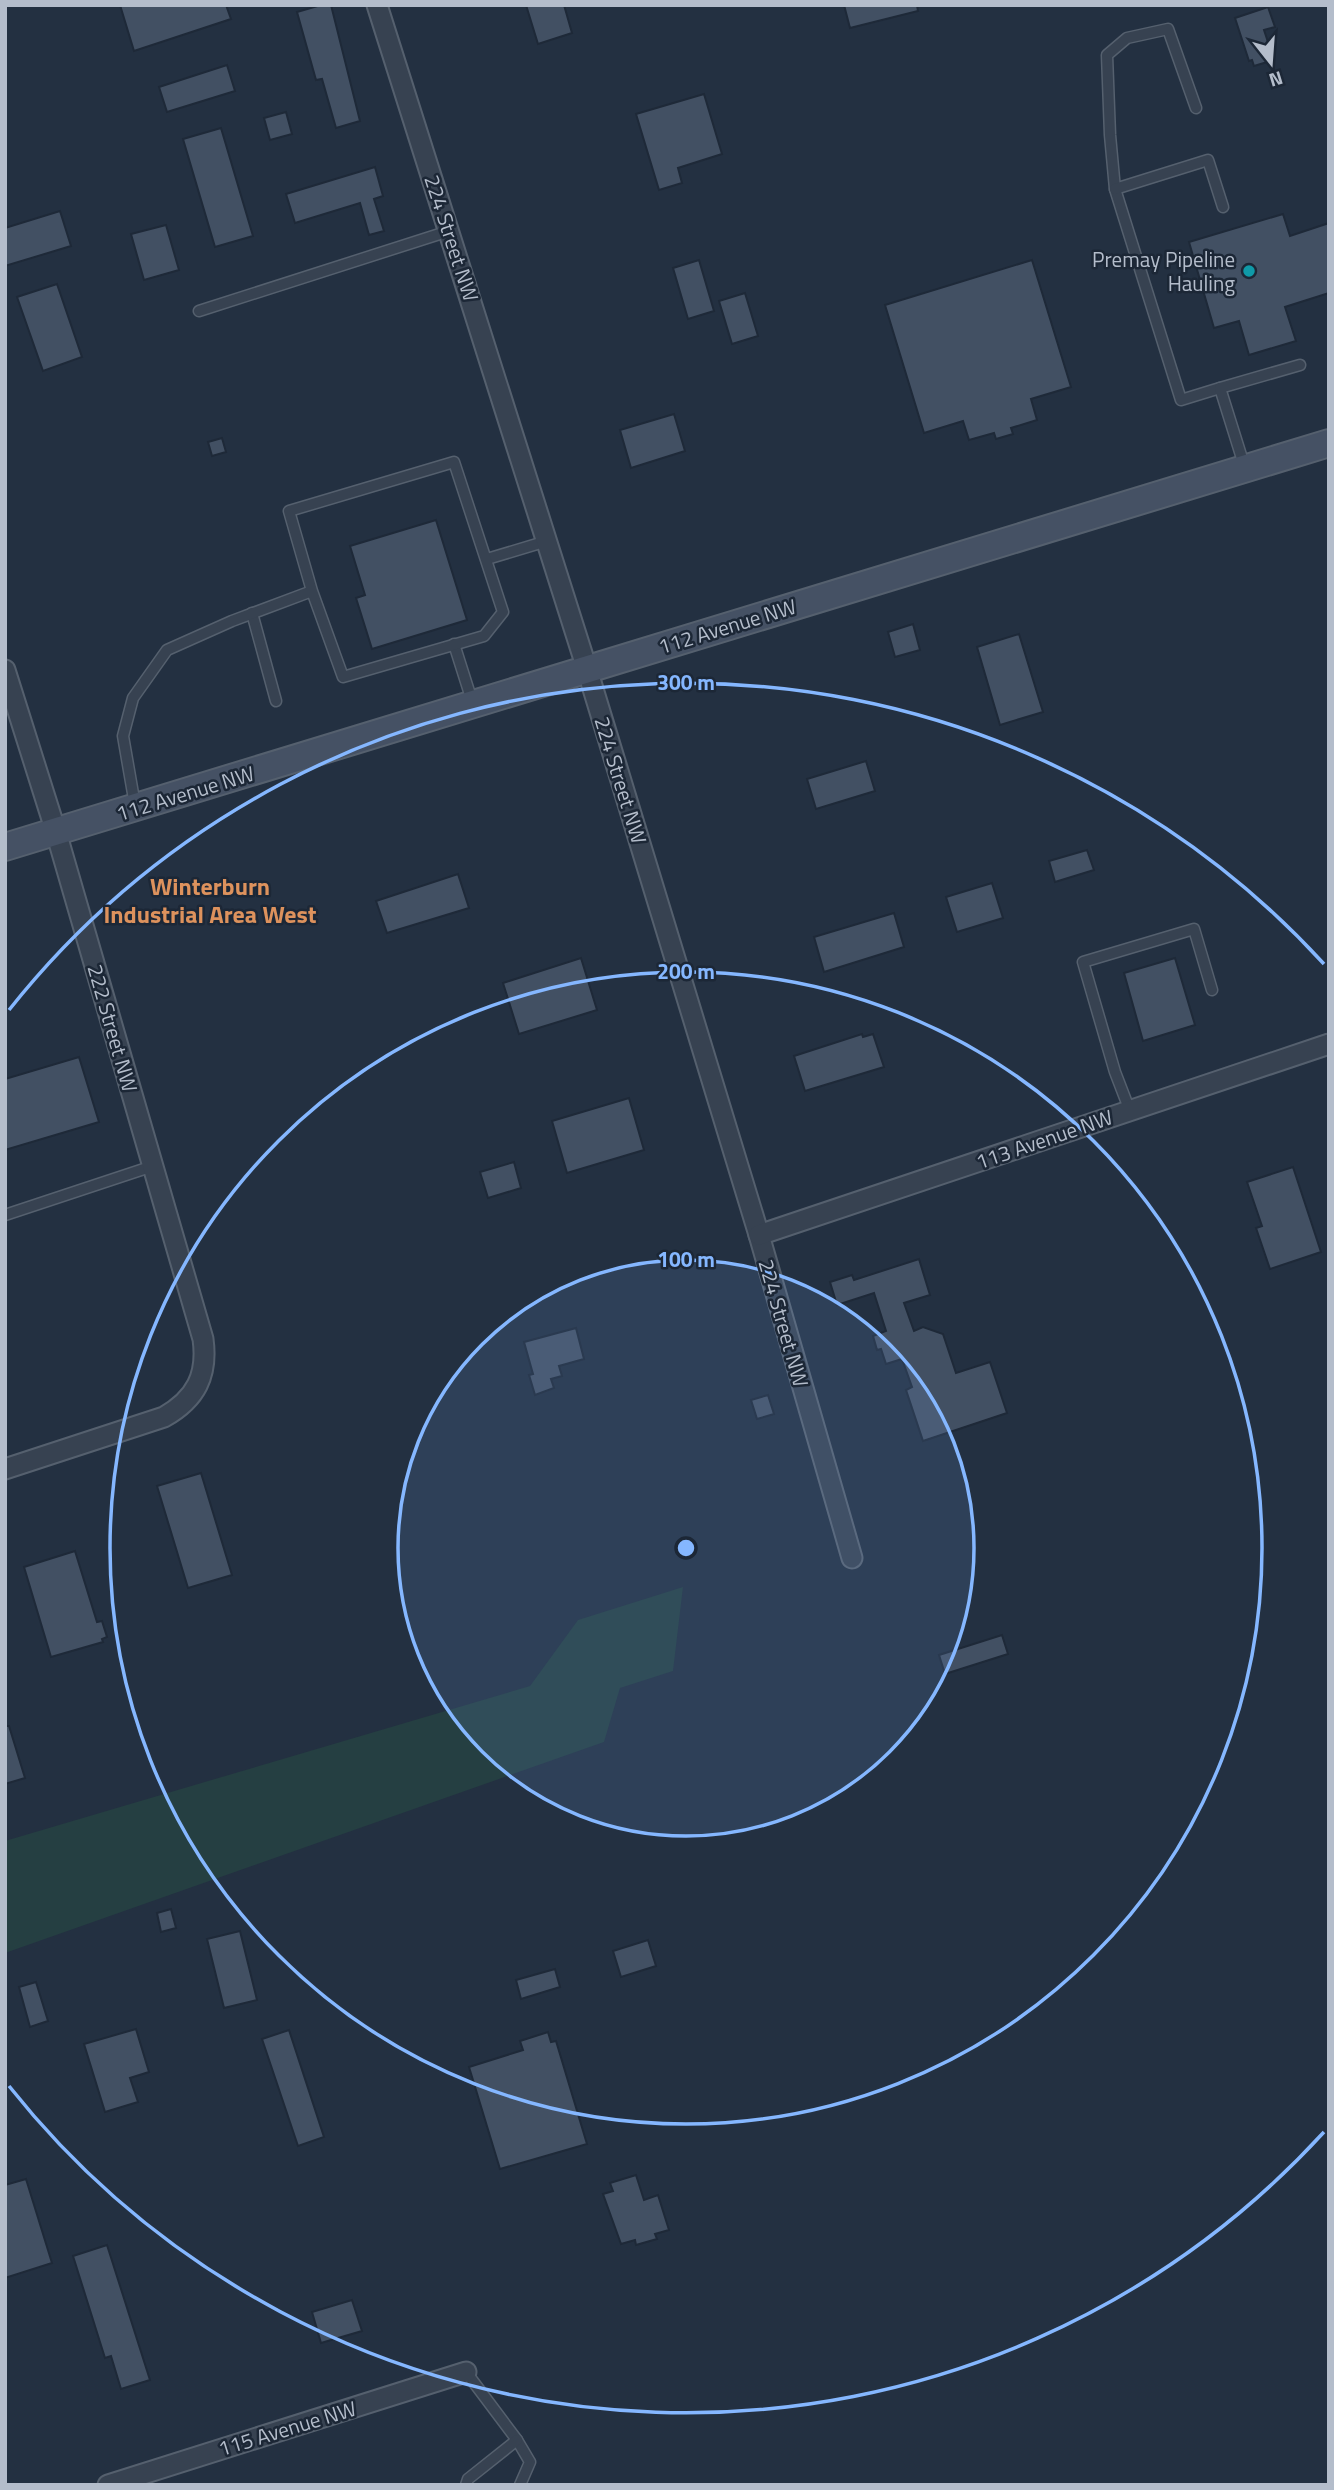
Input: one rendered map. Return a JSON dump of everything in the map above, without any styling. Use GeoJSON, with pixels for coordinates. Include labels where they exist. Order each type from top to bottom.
{"type":"FeatureCollection","features":[{"type":"Feature","properties":{"kind":"street","name":"224 Street NW"},"geometry":{"type":"LineString","coordinates":[[377,5],[587,668],[759,1235],[852,1558]]}},
{"type":"Feature","properties":{"kind":"street","name":"112 Avenue NW"},"geometry":{"type":"LineString","coordinates":[[5,847],[1329,443]]}},
{"type":"Feature","properties":{"kind":"street","name":"222 Street NW"},"geometry":{"type":"LineString","coordinates":[[5,670],[153,1166],[203,1339],[205,1355],[197,1387],[186,1402],[164,1417],[5,1469]]}},
{"type":"Feature","properties":{"kind":"street","name":"113 Avenue NW"},"geometry":{"type":"LineString","coordinates":[[759,1235],[1329,1044]]}},
{"type":"Feature","properties":{"kind":"street","name":"115 Avenue NW"},"geometry":{"type":"LineString","coordinates":[[108,2485],[466,2371]]}},
{"type":"Feature","properties":{"kind":"lane"},"geometry":{"type":"LineString","coordinates":[[1196,108],[1168,29],[1127,38],[1107,55],[1115,189],[1181,400],[1300,365]]}},
{"type":"Feature","properties":{"kind":"lane"},"geometry":{"type":"LineString","coordinates":[[1115,189],[1208,160],[1223,207]]}},
{"type":"Feature","properties":{"kind":"lane"},"geometry":{"type":"LineString","coordinates":[[199,311],[450,231]]}},
{"type":"Feature","properties":{"kind":"lane"},"geometry":{"type":"LineString","coordinates":[[1220,388],[1245,468]]}},
{"type":"Feature","properties":{"kind":"lane"},"geometry":{"type":"LineString","coordinates":[[454,462],[487,559],[503,612],[484,636],[343,677],[312,591],[289,511],[454,462]]}},
{"type":"Feature","properties":{"kind":"lane"},"geometry":{"type":"LineString","coordinates":[[487,559],[547,541]]}},
{"type":"Feature","properties":{"kind":"lane"},"geometry":{"type":"LineString","coordinates":[[135,809],[123,736],[133,698],[167,650],[252,613],[312,591]]}},
{"type":"Feature","properties":{"kind":"lane"},"geometry":{"type":"LineString","coordinates":[[252,613],[276,701]]}},
{"type":"Feature","properties":{"kind":"lane"},"geometry":{"type":"LineString","coordinates":[[454,644],[473,704]]}},
{"type":"Feature","properties":{"kind":"lane"},"geometry":{"type":"LineString","coordinates":[[1130,1111],[1115,1072],[1083,962],[1194,929],[1212,990]]}},
{"type":"Feature","properties":{"kind":"lane"},"geometry":{"type":"LineString","coordinates":[[5,1215],[153,1166]]}},
{"type":"Feature","properties":{"kind":"lane"},"geometry":{"type":"LineString","coordinates":[[466,2371],[530,2462],[520,2485]]}},
{"type":"Feature","properties":{"kind":"lane"},"geometry":{"type":"LineString","coordinates":[[466,2485],[468,2479],[517,2440]]}},
{"type":"Feature","properties":{"kind":"green space"},"geometry":{"type":"Polygon","coordinates":[[[683,1587],[673,1671],[620,1688],[604,1742],[5,1953],[5,1841],[530,1686],[578,1620],[683,1587]]]}},
{"type":"Feature","properties":{"kind":"building"},"geometry":{"type":"Polygon","coordinates":[[[120,5],[226,5],[231,19],[134,51],[120,5]]]}},
{"type":"Feature","properties":{"kind":"building"},"geometry":{"type":"Polygon","coordinates":[[[331,5],[360,121],[336,128],[322,79],[316,80],[297,12],[331,5]]]}},
{"type":"Feature","properties":{"kind":"building"},"geometry":{"type":"Polygon","coordinates":[[[526,5],[564,5],[572,33],[538,44],[526,5]]]}},
{"type":"Feature","properties":{"kind":"building"},"geometry":{"type":"Polygon","coordinates":[[[844,5],[917,5],[918,11],[850,28],[844,5]]]}},
{"type":"Feature","properties":{"kind":"building"},"geometry":{"type":"Polygon","coordinates":[[[1268,7],[1275,27],[1264,30],[1274,60],[1254,66],[1252,60],[1249,61],[1235,18],[1268,7]]]}},
{"type":"Feature","properties":{"kind":"building"},"geometry":{"type":"Polygon","coordinates":[[[227,65],[235,91],[167,112],[159,87],[227,65]]]}},
{"type":"Feature","properties":{"kind":"building"},"geometry":{"type":"Polygon","coordinates":[[[704,94],[722,154],[678,168],[682,183],[659,190],[636,114],[704,94]]]}},
{"type":"Feature","properties":{"kind":"building"},"geometry":{"type":"Polygon","coordinates":[[[286,112],[292,134],[270,140],[264,118],[286,112]]]}},
{"type":"Feature","properties":{"kind":"building"},"geometry":{"type":"Polygon","coordinates":[[[221,128],[253,236],[215,247],[183,139],[221,128]]]}},
{"type":"Feature","properties":{"kind":"building"},"geometry":{"type":"Polygon","coordinates":[[[375,167],[383,196],[374,199],[384,231],[369,235],[360,203],[295,223],[286,194],[375,167]]]}},
{"type":"Feature","properties":{"kind":"building"},"geometry":{"type":"Polygon","coordinates":[[[60,211],[71,246],[5,266],[5,228],[60,211]]]}},
{"type":"Feature","properties":{"kind":"building","name":"Premay Pipeline Hauling"},"geometry":{"type":"Polygon","coordinates":[[[1283,214],[1290,236],[1329,223],[1329,293],[1285,307],[1296,341],[1249,355],[1239,321],[1214,328],[1189,242],[1283,214]]]}},
{"type":"Feature","properties":{"kind":"building"},"geometry":{"type":"Polygon","coordinates":[[[166,225],[179,270],[144,280],[131,234],[166,225]]]}},
{"type":"Feature","properties":{"kind":"building"},"geometry":{"type":"Polygon","coordinates":[[[699,260],[714,311],[688,319],[673,268],[699,260]]]}},
{"type":"Feature","properties":{"kind":"building"},"geometry":{"type":"Polygon","coordinates":[[[1032,260],[1071,387],[1031,399],[1037,420],[1011,428],[1013,434],[996,439],[994,433],[969,440],[963,421],[924,433],[885,305],[1032,260]]]}},
{"type":"Feature","properties":{"kind":"building"},"geometry":{"type":"Polygon","coordinates":[[[57,284],[82,357],[43,371],[17,297],[57,284]]]}},
{"type":"Feature","properties":{"kind":"building"},"geometry":{"type":"Polygon","coordinates":[[[745,293],[758,336],[732,344],[719,301],[745,293]]]}},
{"type":"Feature","properties":{"kind":"building"},"geometry":{"type":"Polygon","coordinates":[[[674,414],[685,451],[631,468],[620,430],[674,414]]]}},
{"type":"Feature","properties":{"kind":"building"},"geometry":{"type":"Polygon","coordinates":[[[222,438],[226,452],[212,456],[208,442],[222,438]]]}},
{"type":"Feature","properties":{"kind":"building"},"geometry":{"type":"Polygon","coordinates":[[[436,520],[467,620],[372,649],[356,598],[365,595],[350,546],[436,520]]]}},
{"type":"Feature","properties":{"kind":"building"},"geometry":{"type":"Polygon","coordinates":[[[913,624],[920,650],[895,657],[888,632],[913,624]]]}},
{"type":"Feature","properties":{"kind":"building"},"geometry":{"type":"Polygon","coordinates":[[[1019,634],[1043,712],[1000,725],[977,647],[1019,634]]]}},
{"type":"Feature","properties":{"kind":"building"},"geometry":{"type":"Polygon","coordinates":[[[866,761],[875,791],[816,809],[807,779],[866,761]]]}},
{"type":"Feature","properties":{"kind":"building"},"geometry":{"type":"Polygon","coordinates":[[[1087,850],[1094,870],[1055,882],[1049,861],[1087,850]]]}},
{"type":"Feature","properties":{"kind":"building"},"geometry":{"type":"Polygon","coordinates":[[[458,874],[469,908],[387,933],[376,901],[458,874]]]}},
{"type":"Feature","properties":{"kind":"building"},"geometry":{"type":"Polygon","coordinates":[[[992,883],[1003,918],[957,932],[946,897],[992,883]]]}},
{"type":"Feature","properties":{"kind":"building"},"geometry":{"type":"Polygon","coordinates":[[[894,913],[904,947],[824,972],[814,937],[894,913]]]}},
{"type":"Feature","properties":{"kind":"building"},"geometry":{"type":"Polygon","coordinates":[[[581,958],[597,1010],[519,1034],[503,983],[581,958]]]}},
{"type":"Feature","properties":{"kind":"building"},"geometry":{"type":"Polygon","coordinates":[[[1175,958],[1195,1025],[1143,1041],[1124,973],[1175,958]]]}},
{"type":"Feature","properties":{"kind":"building"},"geometry":{"type":"Polygon","coordinates":[[[862,1034],[863,1037],[873,1034],[884,1067],[805,1091],[794,1056],[862,1034]]]}},
{"type":"Feature","properties":{"kind":"building"},"geometry":{"type":"Polygon","coordinates":[[[79,1057],[99,1122],[5,1150],[5,1079],[79,1057]]]}},
{"type":"Feature","properties":{"kind":"building"},"geometry":{"type":"Polygon","coordinates":[[[629,1098],[644,1150],[567,1173],[552,1121],[629,1098]]]}},
{"type":"Feature","properties":{"kind":"building"},"geometry":{"type":"Polygon","coordinates":[[[514,1162],[521,1188],[488,1198],[480,1172],[514,1162]]]}},
{"type":"Feature","properties":{"kind":"building"},"geometry":{"type":"Polygon","coordinates":[[[1293,1167],[1321,1252],[1270,1269],[1256,1228],[1262,1226],[1247,1182],[1293,1167]]]}},
{"type":"Feature","properties":{"kind":"building"},"geometry":{"type":"Polygon","coordinates":[[[919,1259],[930,1295],[904,1303],[914,1331],[923,1327],[943,1334],[956,1373],[990,1362],[1007,1413],[923,1441],[906,1390],[912,1387],[902,1359],[886,1364],[881,1349],[877,1350],[873,1336],[886,1331],[874,1293],[837,1305],[830,1282],[852,1275],[854,1280],[919,1259]]]}},
{"type":"Feature","properties":{"kind":"building"},"geometry":{"type":"Polygon","coordinates":[[[576,1328],[584,1359],[559,1366],[562,1376],[551,1379],[554,1388],[535,1395],[529,1375],[533,1374],[524,1342],[576,1328]]]}},
{"type":"Feature","properties":{"kind":"building"},"geometry":{"type":"Polygon","coordinates":[[[768,1395],[774,1414],[757,1419],[751,1400],[768,1395]]]}},
{"type":"Feature","properties":{"kind":"building"},"geometry":{"type":"Polygon","coordinates":[[[201,1473],[232,1575],[188,1588],[157,1486],[201,1473]]]}},
{"type":"Feature","properties":{"kind":"building"},"geometry":{"type":"Polygon","coordinates":[[[75,1551],[97,1622],[102,1621],[107,1637],[102,1639],[103,1642],[51,1657],[24,1567],[75,1551]]]}},
{"type":"Feature","properties":{"kind":"building"},"geometry":{"type":"Polygon","coordinates":[[[1002,1635],[1008,1654],[945,1674],[939,1655],[1002,1635]]]}},
{"type":"Feature","properties":{"kind":"building"},"geometry":{"type":"Polygon","coordinates":[[[5,1726],[9,1726],[25,1778],[5,1784],[5,1726]]]}},
{"type":"Feature","properties":{"kind":"building"},"geometry":{"type":"Polygon","coordinates":[[[171,1909],[176,1928],[161,1932],[157,1913],[171,1909]]]}},
{"type":"Feature","properties":{"kind":"building"},"geometry":{"type":"Polygon","coordinates":[[[240,1931],[257,2000],[224,2008],[207,1939],[240,1931]]]}},
{"type":"Feature","properties":{"kind":"building"},"geometry":{"type":"Polygon","coordinates":[[[648,1940],[656,1966],[621,1977],[613,1951],[648,1940]]]}},
{"type":"Feature","properties":{"kind":"building"},"geometry":{"type":"Polygon","coordinates":[[[555,1969],[560,1987],[521,1999],[516,1980],[555,1969]]]}},
{"type":"Feature","properties":{"kind":"building"},"geometry":{"type":"Polygon","coordinates":[[[36,1982],[48,2021],[30,2027],[19,1987],[36,1982]]]}},
{"type":"Feature","properties":{"kind":"building"},"geometry":{"type":"Polygon","coordinates":[[[136,2029],[149,2072],[130,2078],[138,2102],[105,2112],[84,2044],[136,2029]]]}},
{"type":"Feature","properties":{"kind":"building"},"geometry":{"type":"Polygon","coordinates":[[[289,2030],[324,2137],[298,2146],[262,2039],[289,2030]]]}},
{"type":"Feature","properties":{"kind":"building"},"geometry":{"type":"Polygon","coordinates":[[[548,2032],[551,2042],[556,2041],[587,2144],[500,2169],[469,2067],[523,2050],[520,2041],[548,2032]]]}},
{"type":"Feature","properties":{"kind":"building"},"geometry":{"type":"Polygon","coordinates":[[[636,2175],[644,2200],[658,2195],[669,2230],[655,2234],[657,2239],[636,2245],[635,2240],[621,2244],[603,2194],[613,2191],[610,2183],[636,2175]]]}},
{"type":"Feature","properties":{"kind":"building"},"geometry":{"type":"Polygon","coordinates":[[[26,2179],[52,2263],[5,2278],[5,2185],[26,2179]]]}},
{"type":"Feature","properties":{"kind":"building"},"geometry":{"type":"Polygon","coordinates":[[[107,2245],[150,2380],[121,2389],[111,2356],[105,2358],[73,2256],[107,2245]]]}},
{"type":"Feature","properties":{"kind":"building"},"geometry":{"type":"Polygon","coordinates":[[[352,2300],[362,2331],[321,2343],[312,2312],[352,2300]]]}},
{"type":"Feature","properties":{"kind":"place","name":"Premay Pipeline Hauling"},"geometry":{"type":"Point","coordinates":[1249,271]}},
{"type":"Feature","properties":{"kind":"district","name":"Winterburn Industrial Area West"},"geometry":{"type":"Point","coordinates":[210,900]}}]}
